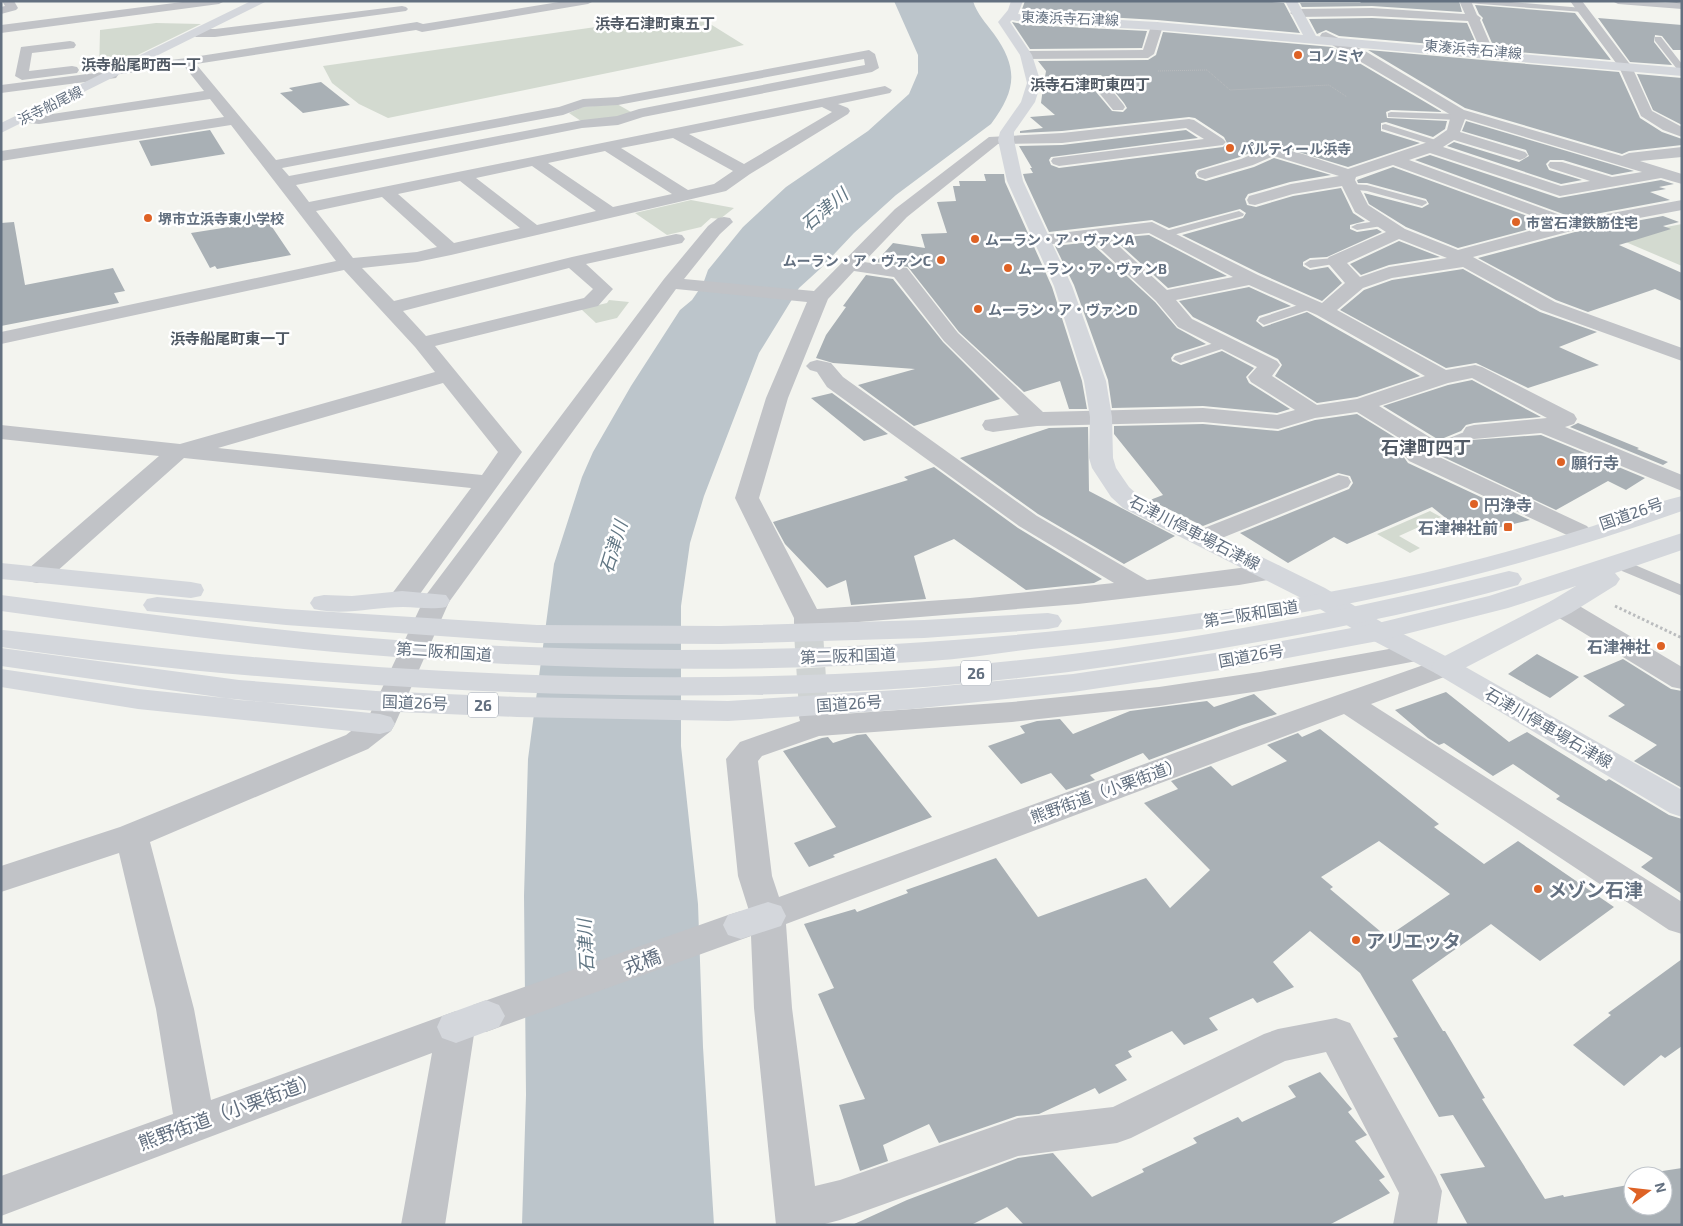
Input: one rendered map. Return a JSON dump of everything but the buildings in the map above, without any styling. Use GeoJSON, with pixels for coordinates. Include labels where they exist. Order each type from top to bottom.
{"type":"FeatureCollection","features":[{"type":"Feature","properties":{"kind":"main road","name":"浜寺船尾線"},"geometry":{"type":"LineString","coordinates":[[1,129],[21,119],[75,80],[94,84],[261,1]]}},
{"type":"Feature","properties":{"kind":"main road"},"geometry":{"type":"LineString","coordinates":[[1293,7],[1309,36]]}},
{"type":"Feature","properties":{"kind":"main road"},"geometry":{"type":"LineString","coordinates":[[1006,140],[1007,132],[1028,102],[1034,83],[1026,55],[1004,22],[1013,8]]}},
{"type":"Feature","properties":{"kind":"main road","name":"東湊浜寺石津線"},"geometry":{"type":"LineString","coordinates":[[1013,8],[1029,15],[1148,21],[1681,69]]}},
{"type":"Feature","properties":{"kind":"main road","name":"東湊浜寺石津線"},"geometry":{"type":"LineString","coordinates":[[1013,8],[1028,19],[1309,36]]}},
{"type":"Feature","properties":{"kind":"main road","name":"石津川停車場石津線"},"geometry":{"type":"LineString","coordinates":[[1006,140],[1015,180],[1063,286],[1095,381],[1101,417],[1101,458],[1104,468],[1120,492],[1132,503],[1315,594],[1378,632],[1445,667],[1682,805]]}},
{"type":"Feature","properties":{"kind":"main road","name":"国道26号"},"geometry":{"type":"LineString","coordinates":[[1,596],[20,592],[281,628],[537,634],[721,635],[924,629],[1054,620],[1315,594],[1437,570],[1578,531],[1682,495]]}},
{"type":"Feature","properties":{"kind":"main road","name":"第二阪和国道"},"geometry":{"type":"LineString","coordinates":[[1,603],[281,628],[520,656],[771,658],[935,651],[1095,635],[1193,622],[1251,614],[1380,590],[1464,570],[1592,535],[1682,503]]}},
{"type":"Feature","properties":{"kind":"main road","name":"第二阪和国道"},"geometry":{"type":"LineString","coordinates":[[1,639],[247,678],[345,674],[621,686],[834,683],[979,673],[1131,655],[1233,639],[1344,618],[1492,584],[1682,525]]}},
{"type":"Feature","properties":{"kind":"main road"},"geometry":{"type":"LineString","coordinates":[[1445,667],[1561,607],[1628,567],[1672,544]]}},
{"type":"Feature","properties":{"kind":"main road","name":"国道26号"},"geometry":{"type":"LineString","coordinates":[[1,657],[247,678],[376,701],[517,707],[728,711],[912,699],[1072,683],[1228,660],[1378,632],[1498,602],[1672,544]]}},
{"type":"Feature","properties":{"kind":"main road"},"geometry":{"type":"LineString","coordinates":[[1,571],[330,603],[352,604],[402,599],[436,601]]}},
{"type":"Feature","properties":{"kind":"main road"},"geometry":{"type":"LineString","coordinates":[[1,678],[138,699],[380,724]]}},
{"type":"Feature","properties":{"kind":"street"},"geometry":{"type":"LineString","coordinates":[[7,28],[171,4],[219,1]]}},
{"type":"Feature","properties":{"kind":"street"},"geometry":{"type":"LineString","coordinates":[[1,89],[75,80],[116,72],[417,26],[422,28],[588,1]]}},
{"type":"Feature","properties":{"kind":"street"},"geometry":{"type":"LineString","coordinates":[[1618,1],[1682,6]]}},
{"type":"Feature","properties":{"kind":"street"},"geometry":{"type":"LineString","coordinates":[[196,33],[216,33],[399,5],[417,26]]}},
{"type":"Feature","properties":{"kind":"street"},"geometry":{"type":"LineString","coordinates":[[1293,7],[1389,13],[1472,9],[1489,53]]}},
{"type":"Feature","properties":{"kind":"street"},"geometry":{"type":"LineString","coordinates":[[1389,13],[1393,27]]}},
{"type":"Feature","properties":{"kind":"street"},"geometry":{"type":"LineString","coordinates":[[1583,14],[1623,64],[1646,112],[1666,126],[1682,133]]}},
{"type":"Feature","properties":{"kind":"street"},"geometry":{"type":"LineString","coordinates":[[62,21],[69,39],[75,80]]}},
{"type":"Feature","properties":{"kind":"street"},"geometry":{"type":"LineString","coordinates":[[1026,55],[1148,54],[1157,26]]}},
{"type":"Feature","properties":{"kind":"street"},"geometry":{"type":"LineString","coordinates":[[7,28],[18,39]]}},
{"type":"Feature","properties":{"kind":"street"},"geometry":{"type":"LineString","coordinates":[[1,41],[69,39]]}},
{"type":"Feature","properties":{"kind":"street"},"geometry":{"type":"LineString","coordinates":[[69,39],[26,50],[22,76],[75,80]]}},
{"type":"Feature","properties":{"kind":"street"},"geometry":{"type":"LineString","coordinates":[[1332,39],[1459,115],[1618,159],[1682,179]]}},
{"type":"Feature","properties":{"kind":"street"},"geometry":{"type":"LineString","coordinates":[[1136,42],[1152,43]]}},
{"type":"Feature","properties":{"kind":"street"},"geometry":{"type":"LineString","coordinates":[[270,166],[563,111],[574,105],[593,101],[618,101],[868,54],[872,68],[639,113],[627,119],[610,123],[582,124],[285,182]]}},
{"type":"Feature","properties":{"kind":"street"},"geometry":{"type":"LineString","coordinates":[[187,62],[285,182],[348,264],[422,343],[510,452],[402,599]]}},
{"type":"Feature","properties":{"kind":"street"},"geometry":{"type":"LineString","coordinates":[[94,84],[109,85],[196,74]]}},
{"type":"Feature","properties":{"kind":"street"},"geometry":{"type":"LineString","coordinates":[[738,78],[760,90]]}},
{"type":"Feature","properties":{"kind":"street"},"geometry":{"type":"LineString","coordinates":[[1,101],[75,80]]}},
{"type":"Feature","properties":{"kind":"street"},"geometry":{"type":"LineString","coordinates":[[1034,83],[1096,80],[1108,97],[1118,106]]}},
{"type":"Feature","properties":{"kind":"street"},"geometry":{"type":"LineString","coordinates":[[304,208],[885,90]]}},
{"type":"Feature","properties":{"kind":"street"},"geometry":{"type":"LineString","coordinates":[[21,119],[39,120],[213,94]]}},
{"type":"Feature","properties":{"kind":"street"},"geometry":{"type":"LineString","coordinates":[[1,338],[348,264],[416,257],[451,250],[720,188],[744,171],[843,111],[824,102]]}},
{"type":"Feature","properties":{"kind":"street"},"geometry":{"type":"LineString","coordinates":[[1100,110],[1130,130]]}},
{"type":"Feature","properties":{"kind":"street"},"geometry":{"type":"LineString","coordinates":[[1255,200],[1291,189],[1348,180],[1395,160],[1435,146],[1453,134],[1458,124],[1459,115]]}},
{"type":"Feature","properties":{"kind":"street"},"geometry":{"type":"LineString","coordinates":[[1,146],[230,116]]}},
{"type":"Feature","properties":{"kind":"street"},"geometry":{"type":"LineString","coordinates":[[1,156],[230,116]]}},
{"type":"Feature","properties":{"kind":"street"},"geometry":{"type":"LineString","coordinates":[[731,122],[747,131]]}},
{"type":"Feature","properties":{"kind":"street"},"geometry":{"type":"LineString","coordinates":[[1059,161],[1218,142],[1189,123],[1062,138],[994,140],[901,213],[819,297],[777,398],[747,498],[808,621],[1018,603],[1271,572]]}},
{"type":"Feature","properties":{"kind":"street"},"geometry":{"type":"LineString","coordinates":[[676,133],[744,171]]}},
{"type":"Feature","properties":{"kind":"street"},"geometry":{"type":"LineString","coordinates":[[1453,134],[1520,155]]}},
{"type":"Feature","properties":{"kind":"street"},"geometry":{"type":"LineString","coordinates":[[1062,138],[1087,158]]}},
{"type":"Feature","properties":{"kind":"street"},"geometry":{"type":"LineString","coordinates":[[764,140],[781,148]]}},
{"type":"Feature","properties":{"kind":"street"},"geometry":{"type":"LineString","coordinates":[[607,146],[686,196]]}},
{"type":"Feature","properties":{"kind":"street"},"geometry":{"type":"LineString","coordinates":[[1435,146],[1560,191],[1663,173]]}},
{"type":"Feature","properties":{"kind":"street"},"geometry":{"type":"LineString","coordinates":[[1141,151],[1161,165]]}},
{"type":"Feature","properties":{"kind":"street"},"geometry":{"type":"LineString","coordinates":[[1205,174],[1247,162],[1272,151],[1298,157],[1348,180],[1361,208],[1391,228],[1461,258],[1548,306],[1682,355]]}},
{"type":"Feature","properties":{"kind":"street"},"geometry":{"type":"LineString","coordinates":[[1618,159],[1682,152]]}},
{"type":"Feature","properties":{"kind":"street"},"geometry":{"type":"LineString","coordinates":[[1395,160],[1573,225]]}},
{"type":"Feature","properties":{"kind":"street"},"geometry":{"type":"LineString","coordinates":[[535,161],[610,213]]}},
{"type":"Feature","properties":{"kind":"street"},"geometry":{"type":"LineString","coordinates":[[1556,165],[1611,182]]}},
{"type":"Feature","properties":{"kind":"street"},"geometry":{"type":"LineString","coordinates":[[463,176],[534,231]]}},
{"type":"Feature","properties":{"kind":"street"},"geometry":{"type":"LineString","coordinates":[[386,192],[451,250]]}},
{"type":"Feature","properties":{"kind":"street"},"geometry":{"type":"LineString","coordinates":[[1317,308],[1356,284],[1388,273],[1461,258],[1573,225],[1682,204]]}},
{"type":"Feature","properties":{"kind":"street"},"geometry":{"type":"LineString","coordinates":[[1656,210],[1682,221]]}},
{"type":"Feature","properties":{"kind":"street"},"geometry":{"type":"LineString","coordinates":[[1,879],[132,836],[357,742],[380,724],[436,601],[671,283],[714,230],[724,222]]}},
{"type":"Feature","properties":{"kind":"street"},"geometry":{"type":"LineString","coordinates":[[1043,240],[1152,227],[1251,279],[1317,308],[1443,377]]}},
{"type":"Feature","properties":{"kind":"street"},"geometry":{"type":"LineString","coordinates":[[1356,284],[1335,262],[1391,228]]}},
{"type":"Feature","properties":{"kind":"street"},"geometry":{"type":"LineString","coordinates":[[1096,235],[1163,297],[1185,323],[1270,365],[1259,376],[1313,412]]}},
{"type":"Feature","properties":{"kind":"street"},"geometry":{"type":"LineString","coordinates":[[390,308],[572,262],[676,239]]}},
{"type":"Feature","properties":{"kind":"street"},"geometry":{"type":"LineString","coordinates":[[422,343],[591,302],[604,289],[572,262]]}},
{"type":"Feature","properties":{"kind":"street"},"geometry":{"type":"LineString","coordinates":[[850,265],[900,272],[951,337],[1037,419]]}},
{"type":"Feature","properties":{"kind":"street"},"geometry":{"type":"LineString","coordinates":[[1163,297],[1251,279]]}},
{"type":"Feature","properties":{"kind":"street"},"geometry":{"type":"LineString","coordinates":[[671,283],[819,297]]}},
{"type":"Feature","properties":{"kind":"street"},"geometry":{"type":"LineString","coordinates":[[817,366],[824,367],[835,382],[1028,521],[1141,588]]}},
{"type":"Feature","properties":{"kind":"street"},"geometry":{"type":"LineString","coordinates":[[993,425],[1037,419],[1203,415],[1278,422],[1313,412],[1361,406],[1443,377],[1475,371],[1566,419],[1544,426],[1474,432]]}},
{"type":"Feature","properties":{"kind":"street"},"geometry":{"type":"LineString","coordinates":[[37,575],[177,452],[448,375]]}},
{"type":"Feature","properties":{"kind":"street"},"geometry":{"type":"LineString","coordinates":[[1361,406],[1425,453],[1578,531]]}},
{"type":"Feature","properties":{"kind":"street"},"geometry":{"type":"LineString","coordinates":[[1544,426],[1682,484]]}},
{"type":"Feature","properties":{"kind":"street"},"geometry":{"type":"LineString","coordinates":[[1,432],[177,452],[488,483]]}},
{"type":"Feature","properties":{"kind":"street"},"geometry":{"type":"LineString","coordinates":[[1203,537],[1339,482]]}},
{"type":"Feature","properties":{"kind":"street"},"geometry":{"type":"LineString","coordinates":[[1561,607],[1682,680]]}},
{"type":"Feature","properties":{"kind":"street"},"geometry":{"type":"LineString","coordinates":[[1334,667],[1378,632]]}},
{"type":"Feature","properties":{"kind":"street"},"geometry":{"type":"LineString","coordinates":[[1415,1225],[1421,1191],[1336,1034],[1278,1046],[1117,1125],[1018,1137],[840,1200],[798,1218],[774,1008],[754,920],[755,876],[742,759],[751,749],[815,722],[936,719],[1080,706],[1210,690],[1417,653]]}},
{"type":"Feature","properties":{"kind":"street","name":"熊野街道（小栗街道）"},"geometry":{"type":"LineString","coordinates":[[754,920],[1445,667]]}},
{"type":"Feature","properties":{"kind":"street"},"geometry":{"type":"LineString","coordinates":[[1347,702],[1682,920]]}},
{"type":"Feature","properties":{"kind":"street"},"geometry":{"type":"LineString","coordinates":[[132,836],[175,1009],[195,1124]]}},
{"type":"Feature","properties":{"kind":"street","name":"戎橋"},"geometry":{"type":"LineString","coordinates":[[471,1021],[754,920]]}},
{"type":"Feature","properties":{"kind":"street"},"geometry":{"type":"LineString","coordinates":[[423,1225],[471,1021]]}},
{"type":"Feature","properties":{"kind":"street","name":"熊野街道（小栗街道）"},"geometry":{"type":"LineString","coordinates":[[1,1196],[471,1021]]}},
{"type":"Feature","properties":{"kind":"lane"},"geometry":{"type":"LineString","coordinates":[[1472,9],[1583,14]]}},
{"type":"Feature","properties":{"kind":"lane"},"geometry":{"type":"LineString","coordinates":[[1658,39],[1681,69]]}},
{"type":"Feature","properties":{"kind":"lane"},"geometry":{"type":"LineString","coordinates":[[1391,115],[1459,115]]}},
{"type":"Feature","properties":{"kind":"lane"},"geometry":{"type":"LineString","coordinates":[[1666,126],[1682,128]]}},
{"type":"Feature","properties":{"kind":"lane"},"geometry":{"type":"LineString","coordinates":[[1385,127],[1435,146]]}},
{"type":"Feature","properties":{"kind":"lane"},"geometry":{"type":"LineString","coordinates":[[1348,180],[1367,188],[1422,203]]}},
{"type":"Feature","properties":{"kind":"lane"},"geometry":{"type":"LineString","coordinates":[[1166,234],[1239,214]]}},
{"type":"Feature","properties":{"kind":"lane"},"geometry":{"type":"LineString","coordinates":[[1357,227],[1391,228]]}},
{"type":"Feature","properties":{"kind":"lane"},"geometry":{"type":"LineString","coordinates":[[1310,264],[1335,262]]}},
{"type":"Feature","properties":{"kind":"lane"},"geometry":{"type":"LineString","coordinates":[[1264,321],[1317,308]]}},
{"type":"Feature","properties":{"kind":"lane"},"geometry":{"type":"LineString","coordinates":[[1180,359],[1226,343]]}},
{"type":"Feature","properties":{"kind":"lane"},"geometry":{"type":"LineString","coordinates":[[1425,453],[1474,432]]}},
{"type":"Feature","properties":{"kind":"lane"},"geometry":{"type":"LineString","coordinates":[[1628,567],[1682,591]]}},
{"type":"Feature","properties":{"kind":"path"},"geometry":{"type":"LineString","coordinates":[[1210,73],[1230,90],[1329,86],[1346,96]]}},
{"type":"Feature","properties":{"kind":"path"},"geometry":{"type":"LineString","coordinates":[[1616,606],[1682,638]]}},
{"type":"Feature","properties":{"kind":"shaded area"},"geometry":{"type":"Polygon","coordinates":[[[680,15],[707,22],[744,45],[388,118],[359,104],[332,83],[323,66],[680,15]]]}},
{"type":"Feature","properties":{"kind":"shaded area"},"geometry":{"type":"Polygon","coordinates":[[[156,23],[201,24],[99,74],[100,30],[156,23]]]}},
{"type":"Feature","properties":{"kind":"shaded area"},"geometry":{"type":"Polygon","coordinates":[[[617,104],[631,112],[619,118],[581,121],[569,113],[583,107],[617,104]]]}},
{"type":"Feature","properties":{"kind":"shaded area"},"geometry":{"type":"Polygon","coordinates":[[[691,200],[734,208],[720,219],[711,218],[701,227],[667,235],[635,213],[691,200]]]}},
{"type":"Feature","properties":{"kind":"shaded area"},"geometry":{"type":"Polygon","coordinates":[[[1682,224],[1682,266],[1614,237],[1682,224]]]}},
{"type":"Feature","properties":{"kind":"shaded area"},"geometry":{"type":"Polygon","coordinates":[[[609,300],[629,302],[617,318],[596,323],[581,309],[607,303],[609,300]]]}},
{"type":"Feature","properties":{"kind":"shaded area"},"geometry":{"type":"Polygon","coordinates":[[[1430,511],[1441,517],[1399,536],[1420,548],[1410,553],[1377,534],[1430,511]]]}},
{"type":"Feature","properties":{"kind":"water","name":"石津川"},"geometry":{"type":"Polygon","coordinates":[[[894,1],[973,1],[979,14],[994,34],[1008,58],[1011,69],[1010,90],[1006,101],[991,124],[896,195],[854,233],[799,288],[759,353],[704,496],[690,543],[681,606],[681,746],[698,904],[703,1047],[714,1225],[522,1225],[526,1095],[524,896],[528,759],[554,564],[582,477],[593,452],[631,386],[680,310],[692,300],[703,284],[708,270],[743,227],[786,187],[868,131],[909,94],[918,73],[918,55],[894,1]]]}},
{"type":"Feature","properties":{"kind":"tunnel"},"geometry":{"type":"LineString","coordinates":[[808,625],[814,717]]}},
{"type":"Feature","properties":{"kind":"tram line"},"geometry":{"type":"LineString","coordinates":[[1660,1],[1682,3]]}},
{"type":"Feature","properties":{"kind":"place","name":"コノミヤ"},"geometry":{"type":"Point","coordinates":[1298,55]}},
{"type":"Feature","properties":{"kind":"place","name":"パルティール浜寺"},"geometry":{"type":"Point","coordinates":[1230,148]}},
{"type":"Feature","properties":{"kind":"place","name":"堺市立浜寺東小学校"},"geometry":{"type":"Point","coordinates":[148,218]}},
{"type":"Feature","properties":{"kind":"place","name":"市営石津鉄筋住宅"},"geometry":{"type":"Point","coordinates":[1516,222]}},
{"type":"Feature","properties":{"kind":"place","name":"ムーラン・ア・ヴァンA"},"geometry":{"type":"Point","coordinates":[975,239]}},
{"type":"Feature","properties":{"kind":"place","name":"ムーラン・ア・ヴァンC"},"geometry":{"type":"Point","coordinates":[941,260]}},
{"type":"Feature","properties":{"kind":"place","name":"ムーラン・ア・ヴァンB"},"geometry":{"type":"Point","coordinates":[1008,268]}},
{"type":"Feature","properties":{"kind":"place","name":"ムーラン・ア・ヴァンD"},"geometry":{"type":"Point","coordinates":[978,309]}},
{"type":"Feature","properties":{"kind":"place","name":"願行寺"},"geometry":{"type":"Point","coordinates":[1561,462]}},
{"type":"Feature","properties":{"kind":"place","name":"円浄寺"},"geometry":{"type":"Point","coordinates":[1474,504]}},
{"type":"Feature","properties":{"kind":"place","name":"石津神社前"},"geometry":{"type":"Point","coordinates":[1508,527]}},
{"type":"Feature","properties":{"kind":"place","name":"石津神社"},"geometry":{"type":"Point","coordinates":[1661,646]}},
{"type":"Feature","properties":{"kind":"place","name":"メゾン石津"},"geometry":{"type":"Point","coordinates":[1538,889]}},
{"type":"Feature","properties":{"kind":"place","name":"アリエッタ"},"geometry":{"type":"Point","coordinates":[1356,940]}},
{"type":"Feature","properties":{"kind":"district","name":"浜寺石津町東五丁"},"geometry":{"type":"Point","coordinates":[655,23]}},
{"type":"Feature","properties":{"kind":"district","name":"浜寺船尾町西一丁"},"geometry":{"type":"Point","coordinates":[141,64]}},
{"type":"Feature","properties":{"kind":"district","name":"浜寺石津町東四丁"},"geometry":{"type":"Point","coordinates":[1090,84]}},
{"type":"Feature","properties":{"kind":"district","name":"浜寺船尾町東一丁"},"geometry":{"type":"Point","coordinates":[230,338]}},
{"type":"Feature","properties":{"kind":"district","name":"石津町四丁"},"geometry":{"type":"Point","coordinates":[1426,447]}}]}
